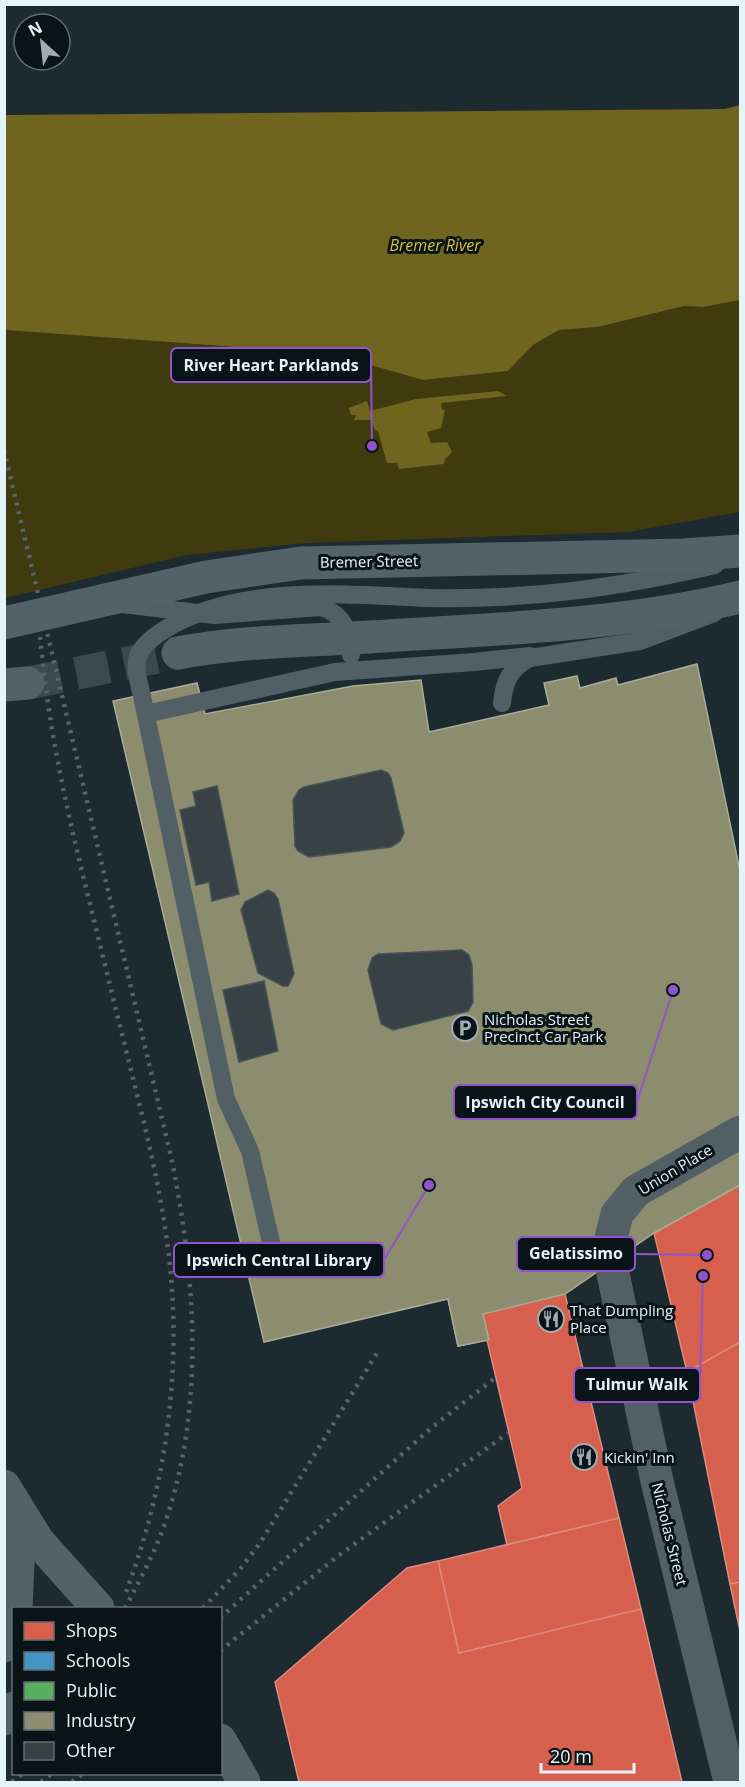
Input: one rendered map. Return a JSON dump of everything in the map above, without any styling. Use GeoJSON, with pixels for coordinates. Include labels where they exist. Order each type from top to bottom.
{"type":"FeatureCollection","features":[{"type":"Feature","properties":{"kind":"street","name":"Bremer Street"},"geometry":{"type":"LineString","coordinates":[[4,623],[206,577],[301,563],[681,555],[741,551]]}},
{"type":"Feature","properties":{"kind":"street"},"geometry":{"type":"LineString","coordinates":[[178,653],[290,651],[350,646],[606,621],[678,612],[741,599]]}},
{"type":"Feature","properties":{"kind":"street","name":"Union Place"},"geometry":{"type":"LineString","coordinates":[[617,1214],[636,1191],[741,1131]]}},
{"type":"Feature","properties":{"kind":"street","name":"Nicholas Street"},"geometry":{"type":"LineString","coordinates":[[617,1214],[608,1250],[610,1270],[657,1481],[730,1782]]}},
{"type":"Feature","properties":{"kind":"street"},"geometry":{"type":"LineString","coordinates":[[4,1486],[38,1541],[85,1603]]}},
{"type":"Feature","properties":{"kind":"street"},"geometry":{"type":"LineString","coordinates":[[4,1503],[18,1564],[16,1607]]}},
{"type":"Feature","properties":{"kind":"street"},"geometry":{"type":"LineString","coordinates":[[4,1646],[12,1626]]}},
{"type":"Feature","properties":{"kind":"street"},"geometry":{"type":"LineString","coordinates":[[222,1744],[244,1782]]}},
{"type":"Feature","properties":{"kind":"lane"},"geometry":{"type":"LineString","coordinates":[[273,1251],[250,1151],[226,1100],[136,668],[140,653],[152,638],[192,615],[241,603],[302,595],[511,598],[624,585],[741,560]]}},
{"type":"Feature","properties":{"kind":"lane"},"geometry":{"type":"LineString","coordinates":[[147,720],[335,672],[544,655],[640,641],[694,623],[741,599]]}},
{"type":"Feature","properties":{"kind":"lane"},"geometry":{"type":"LineString","coordinates":[[89,603],[214,615],[321,607],[335,614],[343,622],[350,646]]}},
{"type":"Feature","properties":{"kind":"lane"},"geometry":{"type":"LineString","coordinates":[[502,704],[505,686],[513,670],[530,658],[544,655]]}},
{"type":"Feature","properties":{"kind":"shaded area"},"geometry":{"type":"Polygon","coordinates":[[[740,300],[740,512],[628,532],[307,543],[187,555],[5,598],[4,330],[332,354],[423,380],[508,371],[533,345],[559,330],[598,327],[684,306],[703,307],[740,300]]]}},
{"type":"Feature","properties":{"kind":"water","name":"Bremer River"},"geometry":{"type":"Polygon","coordinates":[[[740,105],[740,300],[703,307],[684,306],[598,327],[559,330],[533,345],[508,371],[423,380],[332,354],[5,330],[5,115],[725,109],[740,105]]]}},
{"type":"Feature","properties":{"kind":"water"},"geometry":{"type":"Polygon","coordinates":[[[498,391],[507,396],[441,403],[442,410],[445,410],[441,428],[427,432],[431,443],[447,442],[452,452],[445,459],[444,464],[399,469],[397,463],[387,463],[378,431],[375,430],[372,420],[354,420],[356,415],[351,415],[349,408],[367,401],[370,411],[416,399],[498,391]]]}},
{"type":"Feature","properties":{"kind":"building: Shops"},"geometry":{"type":"Polygon","coordinates":[[[740,1155],[740,1185],[674,1222],[675,1193],[740,1155]]]}},
{"type":"Feature","properties":{"kind":"building: Shops"},"geometry":{"type":"Polygon","coordinates":[[[740,1185],[740,1342],[687,1372],[654,1233],[740,1185]]]}},
{"type":"Feature","properties":{"kind":"building: Shops"},"geometry":{"type":"Polygon","coordinates":[[[559,1269],[619,1518],[507,1545],[498,1506],[522,1488],[487,1340],[458,1346],[448,1299],[559,1269]]]}},
{"type":"Feature","properties":{"kind":"building: Shops"},"geometry":{"type":"Polygon","coordinates":[[[740,1342],[740,1582],[730,1584],[687,1372],[740,1342]]]}},
{"type":"Feature","properties":{"kind":"building: Shops"},"geometry":{"type":"Polygon","coordinates":[[[619,1518],[641,1609],[459,1653],[438,1561],[619,1518]]]}},
{"type":"Feature","properties":{"kind":"building: Shops"},"geometry":{"type":"Polygon","coordinates":[[[438,1561],[459,1653],[641,1609],[682,1782],[299,1782],[275,1682],[407,1568],[438,1561]]]}},
{"type":"Feature","properties":{"kind":"building: Shops"},"geometry":{"type":"Polygon","coordinates":[[[740,1582],[740,1631],[730,1584],[740,1582]]]}},
{"type":"Feature","properties":{"kind":"building: Schools"},"geometry":{"type":"Polygon","coordinates":[[[522,1015],[525,1016],[549,1140],[542,1153],[565,1267],[344,1323],[286,1089],[396,1061],[421,1069],[449,1062],[463,1045],[522,1015]]]}},
{"type":"Feature","properties":{"kind":"building: Public"},"geometry":{"type":"Polygon","coordinates":[[[708,755],[740,896],[740,1084],[661,1129],[650,1111],[637,1118],[559,792],[708,755]]]}},
{"type":"Feature","properties":{"kind":"building: Industry","name":"Nicholas Street Precinct Car Park"},"geometry":{"type":"Polygon","coordinates":[[[697,664],[740,871],[740,1185],[654,1233],[565,1294],[483,1314],[489,1340],[458,1346],[448,1299],[264,1342],[113,701],[197,683],[205,714],[353,686],[421,680],[429,732],[549,705],[544,683],[577,676],[580,688],[616,678],[618,685],[697,664]]]}},
{"type":"Feature","properties":{"kind":"building: Other"},"geometry":{"type":"Polygon","coordinates":[[[381,770],[388,773],[391,778],[404,833],[400,841],[391,847],[309,857],[298,851],[295,846],[293,800],[299,790],[381,770]]]}},
{"type":"Feature","properties":{"kind":"building: Other"},"geometry":{"type":"Polygon","coordinates":[[[217,786],[239,894],[212,901],[209,882],[196,885],[180,810],[196,806],[193,792],[217,786]]]}},
{"type":"Feature","properties":{"kind":"building: Other"},"geometry":{"type":"Polygon","coordinates":[[[268,890],[278,899],[294,974],[288,986],[283,986],[258,973],[241,910],[245,902],[268,890]]]}},
{"type":"Feature","properties":{"kind":"building: Other"},"geometry":{"type":"Polygon","coordinates":[[[462,950],[469,955],[472,965],[473,1002],[468,1011],[393,1030],[381,1024],[368,970],[372,958],[378,954],[462,950]]]}},
{"type":"Feature","properties":{"kind":"building: Other"},"geometry":{"type":"Polygon","coordinates":[[[264,981],[278,1051],[239,1062],[223,990],[264,981]]]}},
{"type":"Feature","properties":{"kind":"tunnel"},"geometry":{"type":"LineString","coordinates":[[28,683],[178,653]]}},
{"type":"Feature","properties":{"kind":"railway"},"geometry":{"type":"LineString","coordinates":[[4,450],[172,1161],[187,1252],[192,1345],[191,1391],[186,1436],[177,1482],[164,1526],[126,1607]]}},
{"type":"Feature","properties":{"kind":"railway"},"geometry":{"type":"LineString","coordinates":[[38,619],[48,705],[63,789],[150,1149],[166,1234],[171,1279],[173,1370],[169,1415],[153,1505],[126,1592]]}},
{"type":"Feature","properties":{"kind":"railway"},"geometry":{"type":"LineString","coordinates":[[204,1607],[241,1568],[260,1543],[377,1353]]}},
{"type":"Feature","properties":{"kind":"railway"},"geometry":{"type":"LineString","coordinates":[[222,1616],[430,1429],[495,1378]]}},
{"type":"Feature","properties":{"kind":"railway"},"geometry":{"type":"LineString","coordinates":[[222,1649],[338,1556],[508,1433]]}},
{"type":"Feature","properties":{"kind":"railway"},"geometry":{"type":"LineString","coordinates":[[12,1782],[21,1775]]}},
{"type":"Feature","properties":{"kind":"railway"},"geometry":{"type":"LineString","coordinates":[[41,1782],[50,1775]]}},
{"type":"Feature","properties":{"kind":"railway"},"geometry":{"type":"LineString","coordinates":[[72,1782],[81,1775]]}},
{"type":"Feature","properties":{"kind":"place","name":"River Heart Parklands"},"geometry":{"type":"Point","coordinates":[372,446]}},
{"type":"Feature","properties":{"kind":"place","name":"Ipswich City Council"},"geometry":{"type":"Point","coordinates":[673,990]}},
{"type":"Feature","properties":{"kind":"place","name":"Nicholas Street Precinct Car Park"},"geometry":{"type":"Point","coordinates":[465,1028]}},
{"type":"Feature","properties":{"kind":"place","name":"Ipswich Central Library"},"geometry":{"type":"Point","coordinates":[429,1185]}},
{"type":"Feature","properties":{"kind":"place","name":"Gelatissimo"},"geometry":{"type":"Point","coordinates":[707,1255]}},
{"type":"Feature","properties":{"kind":"place","name":"Tulmur Walk"},"geometry":{"type":"Point","coordinates":[703,1276]}},
{"type":"Feature","properties":{"kind":"place","name":"That Dumpling Place"},"geometry":{"type":"Point","coordinates":[551,1319]}},
{"type":"Feature","properties":{"kind":"place","name":"Kickin' Inn"},"geometry":{"type":"Point","coordinates":[584,1457]}}]}
